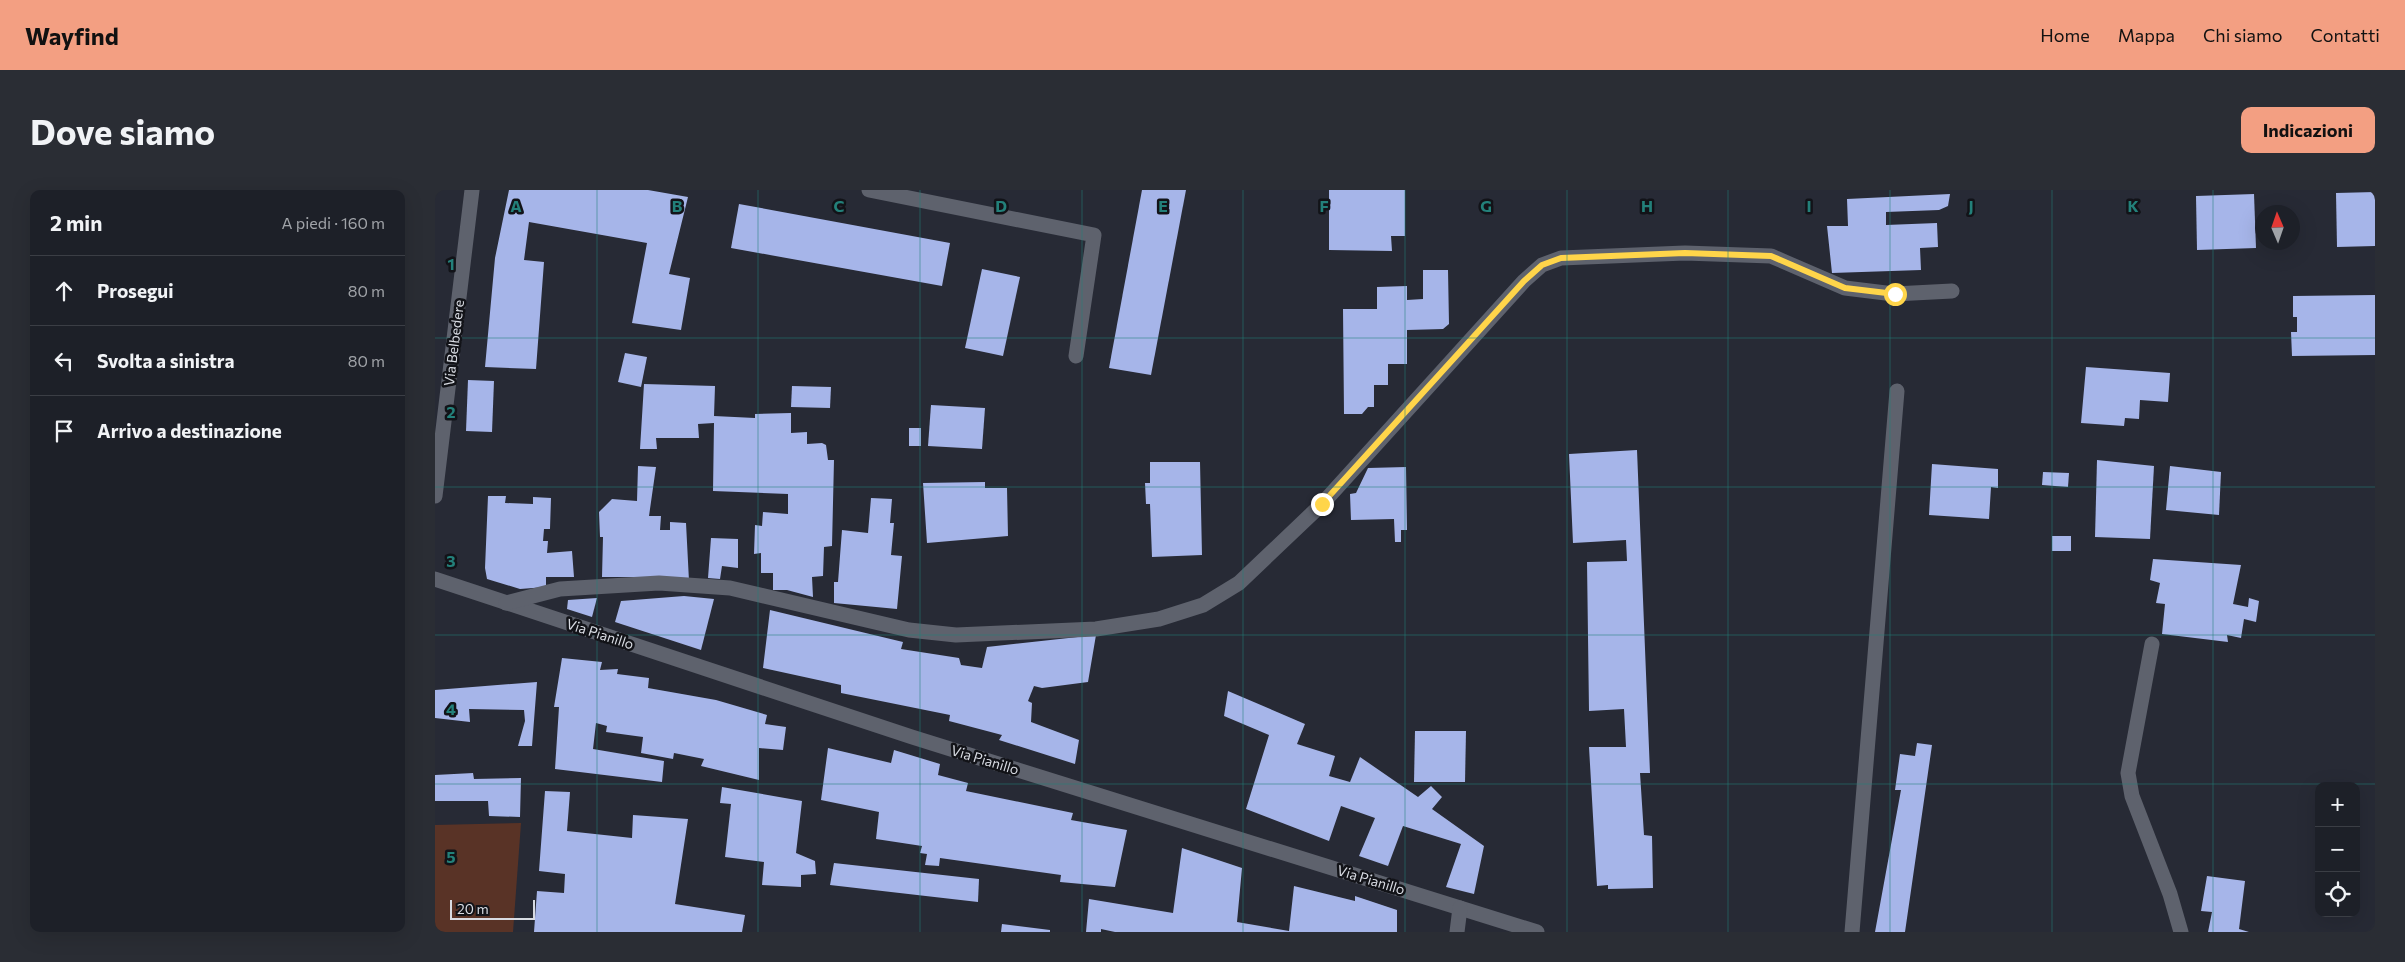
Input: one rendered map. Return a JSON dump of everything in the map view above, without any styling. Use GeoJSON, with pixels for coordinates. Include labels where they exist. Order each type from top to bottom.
{"type":"FeatureCollection","features":[{"type":"Feature","properties":{"kind":"street","name":"Via Belbedere"},"geometry":{"type":"LineString","coordinates":[[435,496],[472,190]]}},
{"type":"Feature","properties":{"kind":"street"},"geometry":{"type":"LineString","coordinates":[[869,190],[1094,235],[1076,356]]}},
{"type":"Feature","properties":{"kind":"street"},"geometry":{"type":"LineString","coordinates":[[506,603],[560,589],[668,584],[730,588],[909,630],[956,635],[1095,629],[1159,619],[1203,605],[1239,583],[1322,504],[1524,281],[1542,265],[1561,258],[1666,254],[1771,256],[1845,288],[1895,294],[1952,290]]}},
{"type":"Feature","properties":{"kind":"street"},"geometry":{"type":"LineString","coordinates":[[1853,932],[1897,391]]}},
{"type":"Feature","properties":{"kind":"street","name":"Via Pianillo"},"geometry":{"type":"LineString","coordinates":[[435,579],[921,740],[1537,932]]}},
{"type":"Feature","properties":{"kind":"street"},"geometry":{"type":"LineString","coordinates":[[2152,644],[2127,773],[2132,796],[2170,894],[2181,932]]}},
{"type":"Feature","properties":{"kind":"street"},"geometry":{"type":"LineString","coordinates":[[1457,932],[1460,908]]}},
{"type":"Feature","properties":{"kind":"shaded area"},"geometry":{"type":"Polygon","coordinates":[[[521,823],[513,932],[435,932],[435,825],[521,823]]]}},
{"type":"Feature","properties":{"kind":"building"},"geometry":{"type":"Polygon","coordinates":[[[509,190],[648,190],[688,197],[669,274],[690,278],[681,330],[632,323],[647,243],[529,222],[524,260],[544,262],[536,369],[485,367],[495,258],[509,190]]]}},
{"type":"Feature","properties":{"kind":"building"},"geometry":{"type":"Polygon","coordinates":[[[1142,190],[1186,190],[1151,375],[1109,368],[1142,190]]]}},
{"type":"Feature","properties":{"kind":"building"},"geometry":{"type":"Polygon","coordinates":[[[1329,190],[1405,190],[1405,236],[1391,236],[1392,251],[1329,250],[1329,190]]]}},
{"type":"Feature","properties":{"kind":"building"},"geometry":{"type":"Polygon","coordinates":[[[2375,192],[2375,246],[2337,247],[2336,193],[2375,192]]]}},
{"type":"Feature","properties":{"kind":"building"},"geometry":{"type":"Polygon","coordinates":[[[1950,194],[1948,206],[1939,210],[1886,212],[1886,225],[1937,223],[1938,247],[1920,248],[1921,270],[1832,273],[1827,226],[1848,226],[1847,199],[1950,194]]]}},
{"type":"Feature","properties":{"kind":"building"},"geometry":{"type":"Polygon","coordinates":[[[2254,194],[2255,248],[2197,250],[2196,196],[2254,194]]]}},
{"type":"Feature","properties":{"kind":"building"},"geometry":{"type":"Polygon","coordinates":[[[739,204],[950,243],[942,286],[731,248],[739,204]]]}},
{"type":"Feature","properties":{"kind":"building"},"geometry":{"type":"Polygon","coordinates":[[[982,269],[1020,277],[1003,356],[965,348],[982,269]]]}},
{"type":"Feature","properties":{"kind":"building"},"geometry":{"type":"Polygon","coordinates":[[[1423,270],[1448,270],[1449,324],[1443,329],[1407,330],[1407,364],[1388,364],[1388,385],[1374,385],[1374,407],[1368,407],[1362,414],[1344,414],[1343,309],[1377,309],[1377,287],[1407,286],[1407,300],[1423,299],[1423,270]]]}},
{"type":"Feature","properties":{"kind":"building"},"geometry":{"type":"Polygon","coordinates":[[[2375,295],[2375,355],[2292,356],[2291,332],[2297,332],[2297,317],[2293,317],[2293,296],[2375,295]]]}},
{"type":"Feature","properties":{"kind":"building"},"geometry":{"type":"Polygon","coordinates":[[[625,353],[647,357],[641,387],[618,382],[625,353]]]}},
{"type":"Feature","properties":{"kind":"building"},"geometry":{"type":"Polygon","coordinates":[[[2086,367],[2170,373],[2168,402],[2140,400],[2139,419],[2125,418],[2124,426],[2081,423],[2086,367]]]}},
{"type":"Feature","properties":{"kind":"building"},"geometry":{"type":"Polygon","coordinates":[[[468,380],[494,381],[492,432],[466,431],[468,380]]]}},
{"type":"Feature","properties":{"kind":"building"},"geometry":{"type":"Polygon","coordinates":[[[644,384],[715,386],[714,416],[755,418],[755,414],[791,413],[791,433],[807,432],[807,444],[822,443],[826,445],[828,460],[834,460],[832,546],[824,547],[823,576],[812,577],[813,597],[787,590],[773,590],[773,573],[761,573],[761,553],[754,554],[755,525],[762,526],[763,512],[788,514],[788,494],[713,491],[714,423],[698,424],[699,438],[656,438],[657,449],[640,449],[644,384]]]}},
{"type":"Feature","properties":{"kind":"building"},"geometry":{"type":"Polygon","coordinates":[[[792,386],[831,387],[830,408],[791,407],[792,386]]]}},
{"type":"Feature","properties":{"kind":"building"},"geometry":{"type":"Polygon","coordinates":[[[931,405],[985,408],[982,449],[928,446],[931,405]]]}},
{"type":"Feature","properties":{"kind":"building"},"geometry":{"type":"Polygon","coordinates":[[[909,428],[921,428],[921,446],[909,446],[909,428]]]}},
{"type":"Feature","properties":{"kind":"building"},"geometry":{"type":"Polygon","coordinates":[[[1637,450],[1650,773],[1640,773],[1644,835],[1652,836],[1653,888],[1608,889],[1608,885],[1597,886],[1589,747],[1626,747],[1624,709],[1589,711],[1587,562],[1627,561],[1626,540],[1573,543],[1569,454],[1637,450]]]}},
{"type":"Feature","properties":{"kind":"building"},"geometry":{"type":"Polygon","coordinates":[[[2097,460],[2154,466],[2150,539],[2095,537],[2097,460]]]}},
{"type":"Feature","properties":{"kind":"building"},"geometry":{"type":"Polygon","coordinates":[[[1150,462],[1200,462],[1202,555],[1152,557],[1150,504],[1146,504],[1145,483],[1150,483],[1150,462]]]}},
{"type":"Feature","properties":{"kind":"building"},"geometry":{"type":"Polygon","coordinates":[[[1932,464],[1998,469],[1998,488],[1991,487],[1989,519],[1929,515],[1932,464]]]}},
{"type":"Feature","properties":{"kind":"building"},"geometry":{"type":"Polygon","coordinates":[[[638,466],[656,467],[649,516],[661,516],[660,530],[670,530],[670,522],[686,523],[689,581],[652,577],[602,577],[603,537],[600,537],[599,512],[612,499],[637,501],[638,466]]]}},
{"type":"Feature","properties":{"kind":"building"},"geometry":{"type":"Polygon","coordinates":[[[2170,466],[2221,472],[2219,515],[2166,510],[2170,466]]]}},
{"type":"Feature","properties":{"kind":"building"},"geometry":{"type":"Polygon","coordinates":[[[1406,467],[1407,530],[1401,530],[1401,542],[1395,542],[1394,519],[1351,520],[1350,494],[1356,493],[1368,468],[1406,467]]]}},
{"type":"Feature","properties":{"kind":"building"},"geometry":{"type":"Polygon","coordinates":[[[2043,472],[2069,473],[2068,487],[2042,485],[2043,472]]]}},
{"type":"Feature","properties":{"kind":"building"},"geometry":{"type":"Polygon","coordinates":[[[985,482],[985,488],[1007,488],[1008,536],[927,543],[923,483],[985,482]]]}},
{"type":"Feature","properties":{"kind":"building"},"geometry":{"type":"Polygon","coordinates":[[[488,496],[506,496],[505,503],[533,504],[533,497],[551,498],[550,529],[544,529],[543,541],[548,541],[547,553],[572,551],[574,577],[546,577],[546,587],[520,589],[487,579],[485,568],[488,496]]]}},
{"type":"Feature","properties":{"kind":"building"},"geometry":{"type":"Polygon","coordinates":[[[871,498],[892,499],[890,523],[894,523],[891,555],[902,556],[897,609],[834,603],[834,582],[838,582],[842,530],[868,533],[871,498]]]}},
{"type":"Feature","properties":{"kind":"building"},"geometry":{"type":"Polygon","coordinates":[[[2052,536],[2071,536],[2071,551],[2052,551],[2052,536]]]}},
{"type":"Feature","properties":{"kind":"building"},"geometry":{"type":"Polygon","coordinates":[[[711,538],[738,539],[738,568],[722,566],[720,579],[708,578],[711,538]]]}},
{"type":"Feature","properties":{"kind":"building"},"geometry":{"type":"Polygon","coordinates":[[[2153,559],[2241,565],[2233,604],[2248,607],[2249,598],[2259,601],[2256,622],[2244,619],[2241,638],[2227,635],[2228,642],[2162,634],[2165,604],[2156,603],[2160,583],[2150,580],[2153,559]]]}},
{"type":"Feature","properties":{"kind":"building"},"geometry":{"type":"Polygon","coordinates":[[[684,596],[714,599],[701,650],[615,622],[621,601],[684,596]]]}},
{"type":"Feature","properties":{"kind":"building"},"geometry":{"type":"Polygon","coordinates":[[[597,598],[592,617],[567,609],[568,600],[597,598]]]}},
{"type":"Feature","properties":{"kind":"building"},"geometry":{"type":"Polygon","coordinates":[[[770,610],[903,642],[901,649],[959,658],[961,665],[982,668],[987,647],[1096,635],[1088,682],[1042,688],[1034,686],[1028,701],[1032,703],[1031,722],[1079,740],[1075,764],[999,740],[1002,735],[949,721],[950,715],[841,693],[841,685],[763,668],[770,610]]]}},
{"type":"Feature","properties":{"kind":"building"},"geometry":{"type":"Polygon","coordinates":[[[562,658],[602,662],[600,670],[618,669],[617,674],[649,678],[648,688],[716,700],[767,715],[765,724],[786,727],[783,750],[759,748],[759,780],[701,766],[704,759],[674,753],[673,759],[641,753],[643,737],[606,732],[607,726],[596,723],[593,749],[664,761],[662,782],[555,769],[559,707],[554,707],[562,658]]]}},
{"type":"Feature","properties":{"kind":"building"},"geometry":{"type":"Polygon","coordinates":[[[537,682],[532,746],[518,746],[525,721],[524,710],[469,709],[470,722],[435,718],[435,690],[537,682]]]}},
{"type":"Feature","properties":{"kind":"building"},"geometry":{"type":"Polygon","coordinates":[[[1228,691],[1305,724],[1297,744],[1335,756],[1329,776],[1350,782],[1360,757],[1418,797],[1431,786],[1442,797],[1432,809],[1484,846],[1474,894],[1446,887],[1461,844],[1403,826],[1388,866],[1359,856],[1375,818],[1341,806],[1329,841],[1246,809],[1269,735],[1224,716],[1228,691]]]}},
{"type":"Feature","properties":{"kind":"building"},"geometry":{"type":"Polygon","coordinates":[[[1415,731],[1466,731],[1465,782],[1414,782],[1415,731]]]}},
{"type":"Feature","properties":{"kind":"building"},"geometry":{"type":"Polygon","coordinates":[[[1917,743],[1932,745],[1905,932],[1875,932],[1901,790],[1895,790],[1900,754],[1915,756],[1917,743]]]}},
{"type":"Feature","properties":{"kind":"building"},"geometry":{"type":"Polygon","coordinates":[[[828,748],[891,763],[894,750],[940,764],[938,775],[968,783],[966,791],[1073,813],[1071,820],[1127,830],[1115,887],[1060,882],[1061,875],[940,858],[939,866],[925,865],[927,854],[920,853],[922,846],[876,839],[879,812],[821,800],[828,748]]]}},
{"type":"Feature","properties":{"kind":"building"},"geometry":{"type":"Polygon","coordinates":[[[473,773],[474,779],[521,778],[520,817],[489,816],[488,801],[435,801],[435,775],[473,773]]]}},
{"type":"Feature","properties":{"kind":"building"},"geometry":{"type":"Polygon","coordinates":[[[722,787],[802,801],[796,853],[815,861],[816,874],[801,875],[801,887],[762,885],[764,862],[725,857],[731,804],[720,803],[722,787]]]}},
{"type":"Feature","properties":{"kind":"building"},"geometry":{"type":"Polygon","coordinates":[[[545,791],[570,792],[567,831],[632,838],[633,815],[688,819],[675,904],[745,915],[742,932],[534,932],[537,891],[564,893],[565,874],[539,871],[545,791]]]}},
{"type":"Feature","properties":{"kind":"building"},"geometry":{"type":"Polygon","coordinates":[[[1182,848],[1242,868],[1237,922],[1289,931],[1294,886],[1355,901],[1355,896],[1397,910],[1397,932],[1115,932],[1101,929],[1101,932],[1086,932],[1089,899],[1173,913],[1182,848]]]}},
{"type":"Feature","properties":{"kind":"building"},"geometry":{"type":"Polygon","coordinates":[[[834,863],[979,879],[978,902],[830,885],[834,863]]]}},
{"type":"Feature","properties":{"kind":"building"},"geometry":{"type":"Polygon","coordinates":[[[2207,876],[2245,881],[2239,929],[2249,932],[2208,932],[2212,912],[2201,911],[2207,876]]]}},
{"type":"Feature","properties":{"kind":"building"},"geometry":{"type":"Polygon","coordinates":[[[1002,924],[1050,930],[1050,932],[1001,932],[1002,924]]]}},
{"type":"Feature","properties":{"kind":"route"},"geometry":{"type":"LineString","coordinates":[[1322,504],[1524,281],[1542,265],[1561,258],[1685,253],[1771,256],[1845,288],[1895,294]]}}]}
